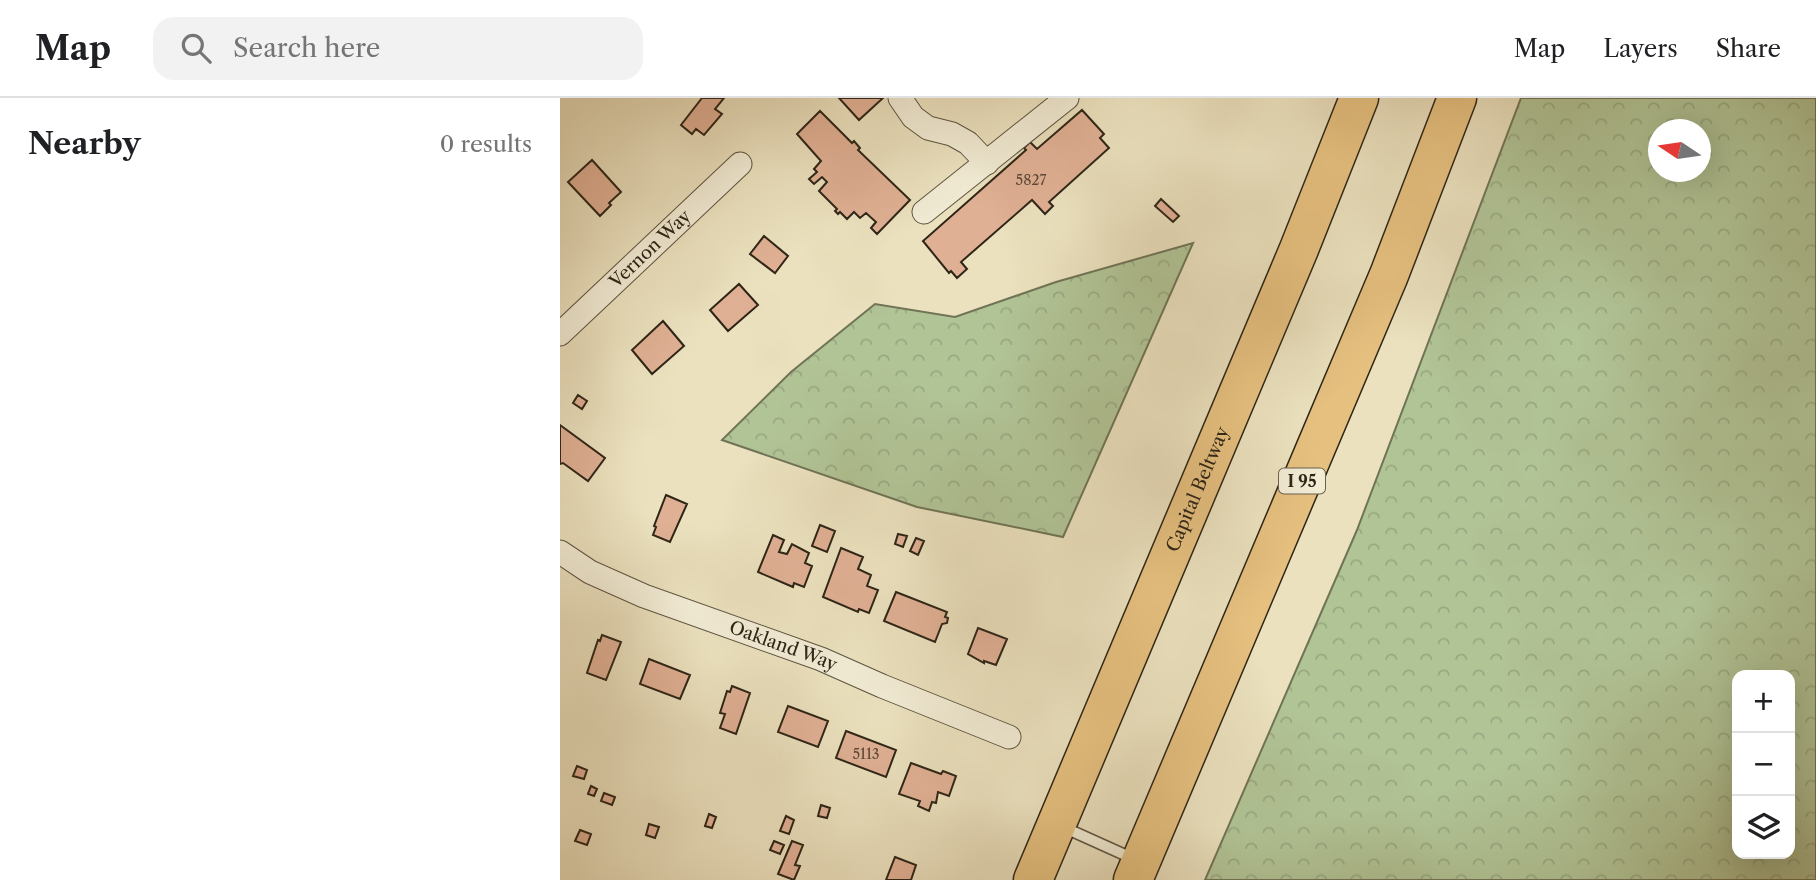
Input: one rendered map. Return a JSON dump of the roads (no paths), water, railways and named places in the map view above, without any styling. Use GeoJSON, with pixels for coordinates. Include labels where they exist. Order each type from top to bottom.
{"type":"FeatureCollection","features":[{"type":"Feature","properties":{"kind":"highway","name":"Capital Beltway"},"geometry":{"type":"LineString","coordinates":[[1033,880],[1294,262],[1359,98]]}},
{"type":"Feature","properties":{"kind":"highway","name":"I 95"},"geometry":{"type":"LineString","coordinates":[[1136,871],[1389,275],[1457,98]]}},
{"type":"Feature","properties":{"kind":"street"},"geometry":{"type":"LineString","coordinates":[[900,98],[913,117],[928,128],[952,134],[968,143],[987,163]]}},
{"type":"Feature","properties":{"kind":"street"},"geometry":{"type":"LineString","coordinates":[[924,212],[1066,98]]}},
{"type":"Feature","properties":{"kind":"street","name":"Vernon Way"},"geometry":{"type":"LineString","coordinates":[[560,334],[740,164]]}},
{"type":"Feature","properties":{"kind":"street","name":"Oakland Way"},"geometry":{"type":"LineString","coordinates":[[560,552],[590,572],[644,596],[821,659],[1009,737]]}},
{"type":"Feature","properties":{"kind":"lane"},"geometry":{"type":"LineString","coordinates":[[1056,824],[1136,871]]}}]}
